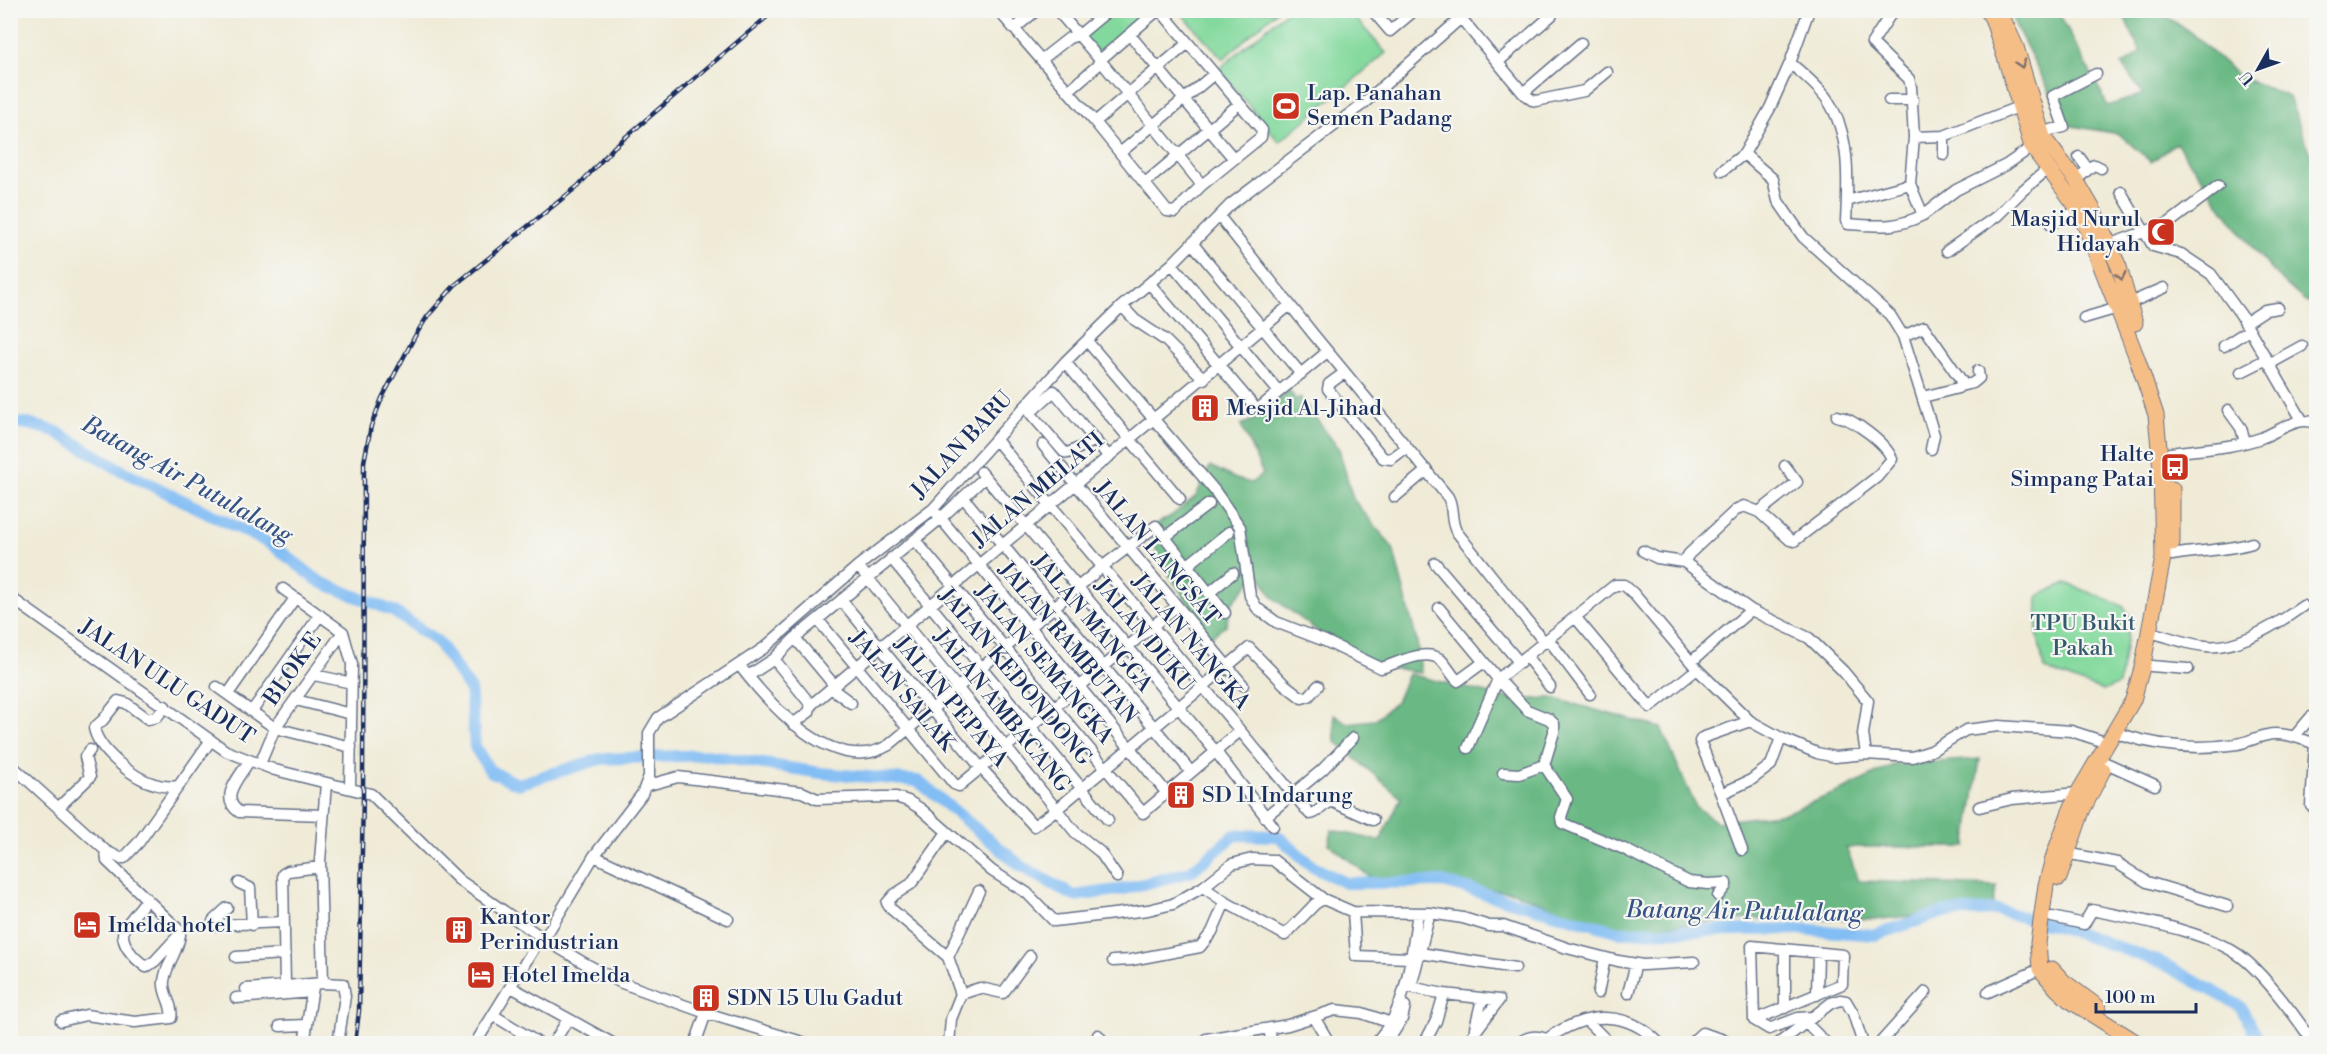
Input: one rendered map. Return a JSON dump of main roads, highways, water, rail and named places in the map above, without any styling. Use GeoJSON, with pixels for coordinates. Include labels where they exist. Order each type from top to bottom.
{"type":"FeatureCollection","features":[{"type":"Feature","properties":{"kind":"highway"},"geometry":{"type":"LineString","coordinates":[[1987,10],[1992,18],[2021,106],[2032,147],[2079,210],[2123,305],[2158,392],[2164,411],[2170,453],[2168,518],[2163,558],[2143,664],[2133,700],[2078,793],[2067,835],[2046,885],[2048,917]]}},
{"type":"Feature","properties":{"kind":"highway"},"geometry":{"type":"LineString","coordinates":[[1999,10],[2016,47],[2042,132],[2076,180],[2094,211],[2120,267],[2123,305],[2156,415],[2172,555],[2151,666],[2143,695],[2067,835],[2066,853],[2048,917],[2040,969],[2069,1000],[2145,1042]]}},
{"type":"Feature","properties":{"kind":"highway"},"geometry":{"type":"LineString","coordinates":[[2043,944],[2049,965],[2063,981],[2145,1042]]}},
{"type":"Feature","properties":{"kind":"waterway","name":"Batang Air Putulalang"},"geometry":{"type":"LineString","coordinates":[[10,424],[24,423],[55,431],[117,468],[271,544],[320,582],[393,611],[438,642],[470,689],[475,747],[490,771],[518,784],[600,759],[707,755],[821,773],[918,781],[1021,866],[1074,896],[1124,889],[1190,872],[1235,835],[1278,836],[1313,867],[1346,883],[1443,882],[1620,932],[1798,929],[1875,935],[1943,912],[1997,910],[2070,930],[2162,963],[2240,1006],[2261,1044]]}},
{"type":"Feature","properties":{"kind":"railway"},"geometry":{"type":"LineString","coordinates":[[355,1044],[359,1011],[363,794],[364,462],[371,426],[382,398],[427,317],[455,285],[578,186],[614,147],[775,10]]}},
{"type":"Feature","properties":{"kind":"place","name":"Lap. Panahan Semen Padang"},"geometry":{"type":"Point","coordinates":[1286,106]}},
{"type":"Feature","properties":{"kind":"place","name":"Masjid Nurul Hidayah"},"geometry":{"type":"Point","coordinates":[2161,232]}},
{"type":"Feature","properties":{"kind":"place","name":"Mesjid Al-Jihad"},"geometry":{"type":"Point","coordinates":[1205,408]}},
{"type":"Feature","properties":{"kind":"place","name":"Halte Simpang Patai"},"geometry":{"type":"Point","coordinates":[2175,467]}},
{"type":"Feature","properties":{"kind":"place","name":"SD 11 Indarung"},"geometry":{"type":"Point","coordinates":[1181,795]}},
{"type":"Feature","properties":{"kind":"place","name":"Imelda hotel"},"geometry":{"type":"Point","coordinates":[87,925]}},
{"type":"Feature","properties":{"kind":"place","name":"Kantor Perindustrian"},"geometry":{"type":"Point","coordinates":[459,930]}},
{"type":"Feature","properties":{"kind":"place","name":"Hotel Imelda"},"geometry":{"type":"Point","coordinates":[481,975]}},
{"type":"Feature","properties":{"kind":"place","name":"SDN 15 Ulu Gadut"},"geometry":{"type":"Point","coordinates":[706,998]}},
{"type":"Feature","properties":{"kind":"park label","name":"TPU Bukit Pakah"},"geometry":{"type":"Point","coordinates":[2083,636]}}]}
